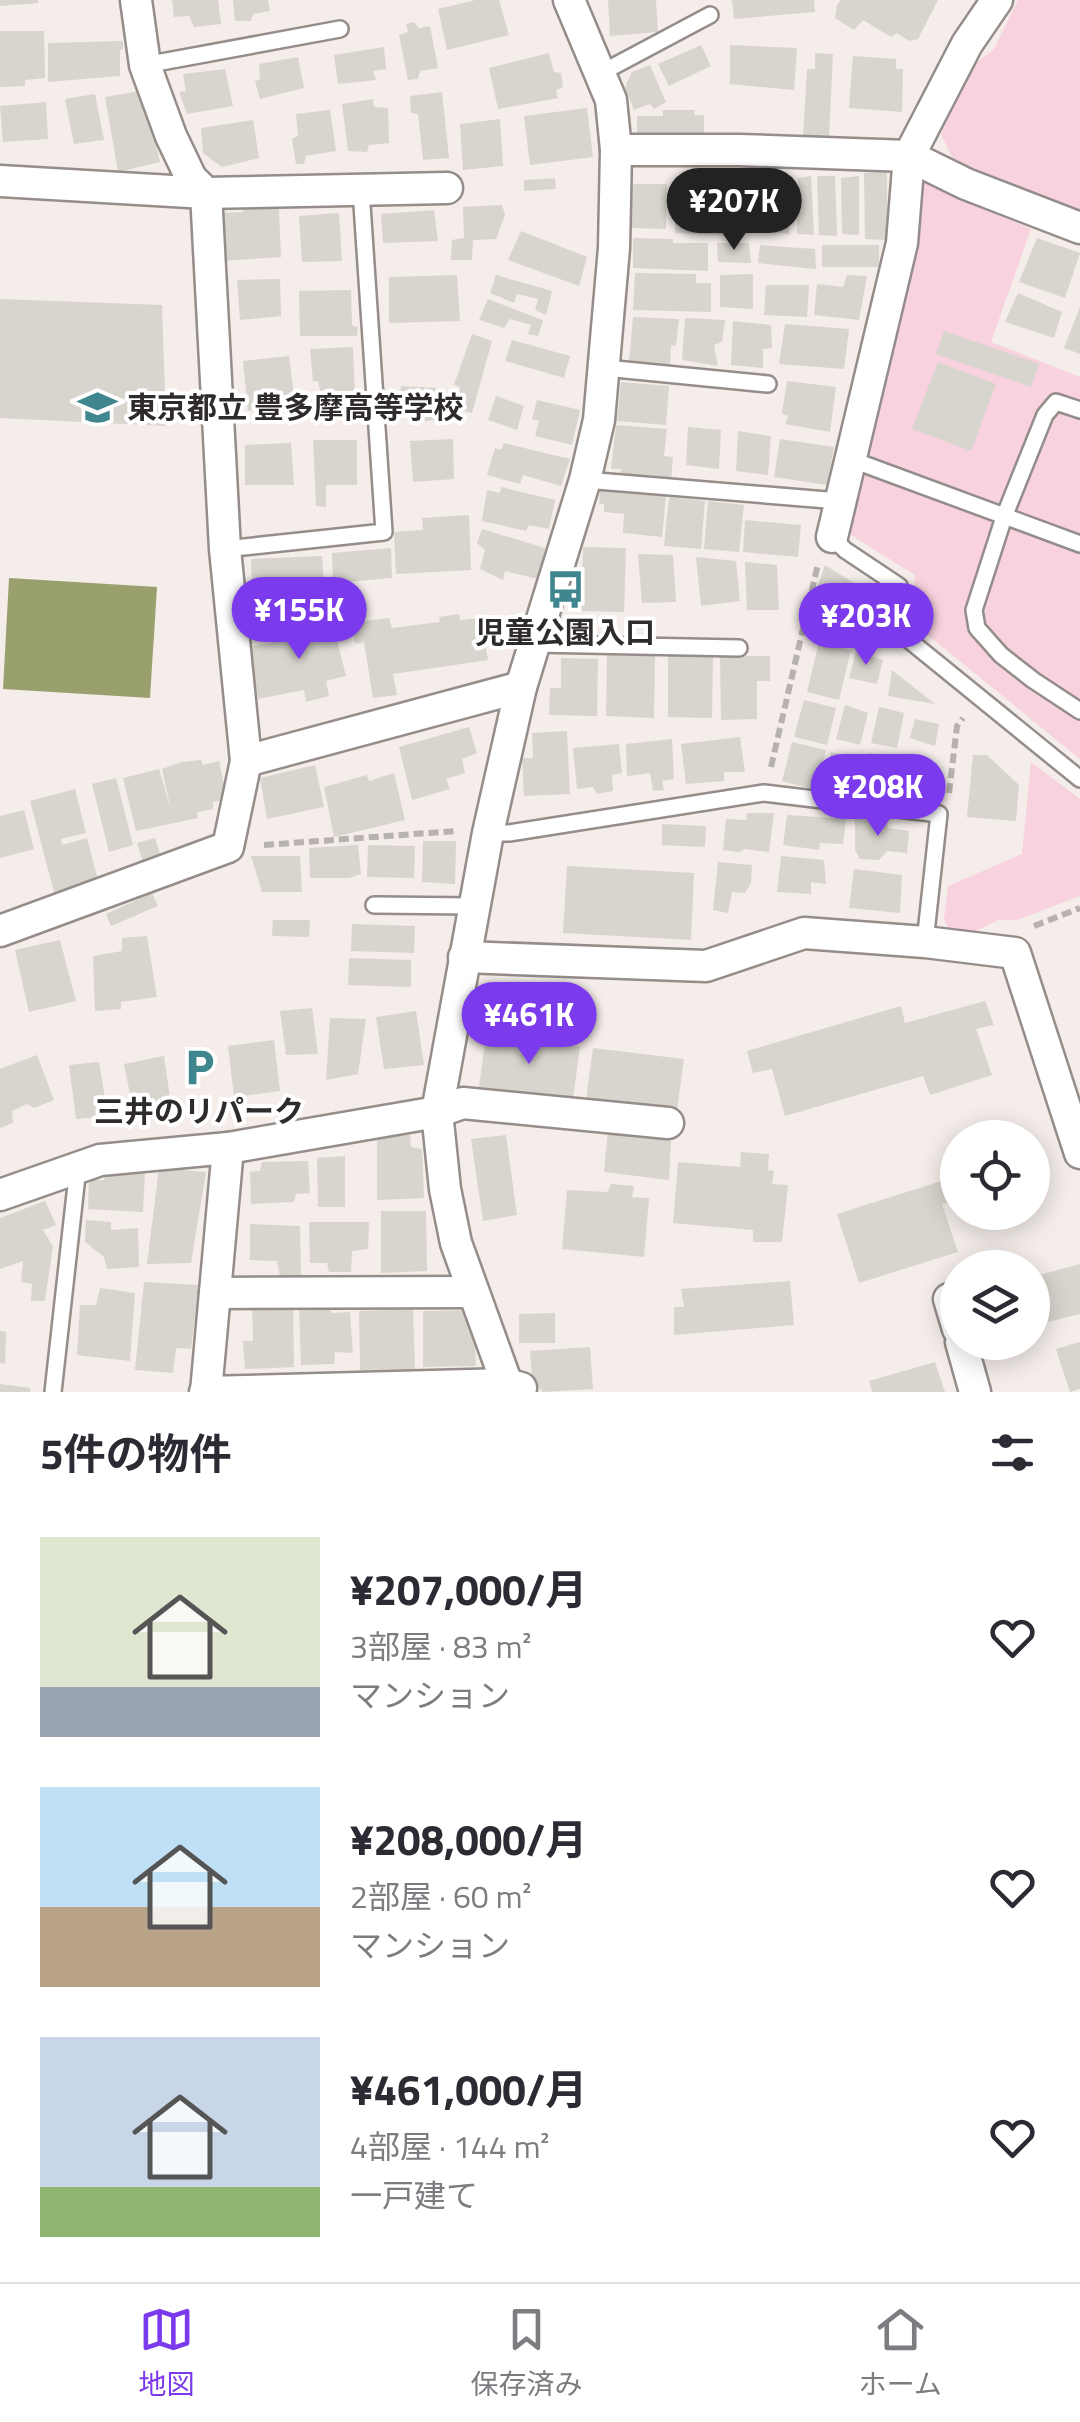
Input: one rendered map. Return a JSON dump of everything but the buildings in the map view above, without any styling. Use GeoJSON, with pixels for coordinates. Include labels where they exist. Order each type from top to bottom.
{"type":"FeatureCollection","features":[{"type":"Feature","properties":{"kind":"street"},"geometry":{"type":"LineString","coordinates":[[0,931],[228,846],[246,761],[224,548],[206,193],[192,178],[171,136],[145,64],[136,0]]}},
{"type":"Feature","properties":{"kind":"street"},"geometry":{"type":"LineString","coordinates":[[228,1148],[206,1392],[512,1389],[456,1244],[445,1189],[437,1112],[488,832],[521,687],[585,480],[599,420],[614,248],[616,150],[611,100],[569,0]]}},
{"type":"Feature","properties":{"kind":"street"},"geometry":{"type":"LineString","coordinates":[[832,537],[902,244],[909,156],[966,44],[996,0]]}},
{"type":"Feature","properties":{"kind":"street"},"geometry":{"type":"LineString","coordinates":[[616,150],[909,156],[966,184],[1080,228]]}},
{"type":"Feature","properties":{"kind":"street"},"geometry":{"type":"LineString","coordinates":[[0,181],[206,193],[447,188]]}},
{"type":"Feature","properties":{"kind":"street"},"geometry":{"type":"LineString","coordinates":[[246,761],[521,687]]}},
{"type":"Feature","properties":{"kind":"street"},"geometry":{"type":"LineString","coordinates":[[464,957],[706,966],[804,933],[1016,953],[1080,1154]]}},
{"type":"Feature","properties":{"kind":"street"},"geometry":{"type":"LineString","coordinates":[[0,1194],[100,1160],[228,1148],[437,1112],[463,1103],[668,1123]]}},
{"type":"Feature","properties":{"kind":"street"},"geometry":{"type":"LineString","coordinates":[[215,1293],[474,1292]]}},
{"type":"Feature","properties":{"kind":"street"},"geometry":{"type":"LineString","coordinates":[[966,1360],[975,1392]]}},
{"type":"Feature","properties":{"kind":"lane"},"geometry":{"type":"LineString","coordinates":[[601,72],[710,15]]}},
{"type":"Feature","properties":{"kind":"lane"},"geometry":{"type":"LineString","coordinates":[[145,64],[340,28]]}},
{"type":"Feature","properties":{"kind":"lane"},"geometry":{"type":"LineString","coordinates":[[224,548],[384,532],[361,190]]}},
{"type":"Feature","properties":{"kind":"lane"},"geometry":{"type":"LineString","coordinates":[[605,368],[768,384]]}},
{"type":"Feature","properties":{"kind":"lane"},"geometry":{"type":"LineString","coordinates":[[1080,410],[1056,402],[1045,415],[1004,517],[974,610],[977,628],[1001,655],[1080,710]]}},
{"type":"Feature","properties":{"kind":"lane"},"geometry":{"type":"LineString","coordinates":[[850,459],[1080,544]]}},
{"type":"Feature","properties":{"kind":"lane"},"geometry":{"type":"LineString","coordinates":[[585,480],[839,502]]}},
{"type":"Feature","properties":{"kind":"lane"},"geometry":{"type":"LineString","coordinates":[[832,537],[844,550],[899,586],[899,632],[1080,779]]}},
{"type":"Feature","properties":{"kind":"lane"},"geometry":{"type":"LineString","coordinates":[[535,644],[739,648]]}},
{"type":"Feature","properties":{"kind":"lane"},"geometry":{"type":"LineString","coordinates":[[488,832],[764,793],[940,814],[926,942]]}},
{"type":"Feature","properties":{"kind":"lane"},"geometry":{"type":"LineString","coordinates":[[374,905],[475,906]]}},
{"type":"Feature","properties":{"kind":"lane"},"geometry":{"type":"LineString","coordinates":[[53,1392],[78,1166]]}},
{"type":"Feature","properties":{"kind":"path"},"geometry":{"type":"LineString","coordinates":[[764,793],[820,556],[832,537]]}},
{"type":"Feature","properties":{"kind":"path"},"geometry":{"type":"LineString","coordinates":[[940,814],[948,804],[958,726],[979,698]]}},
{"type":"Feature","properties":{"kind":"path"},"geometry":{"type":"LineString","coordinates":[[228,846],[488,832]]}},
{"type":"Feature","properties":{"kind":"path"},"geometry":{"type":"LineString","coordinates":[[1016,953],[1022,930],[1080,908]]}},
{"type":"Feature","properties":{"kind":"shaded area"},"geometry":{"type":"Polygon","coordinates":[[[1018,0],[1080,0],[1080,217],[958,170],[941,134],[970,68],[994,49],[1018,0]]]}},
{"type":"Feature","properties":{"kind":"shaded area"},"geometry":{"type":"Polygon","coordinates":[[[919,180],[1031,229],[991,342],[1080,377],[1080,759],[913,623],[915,575],[846,532],[903,312],[919,180]]]}},
{"type":"Feature","properties":{"kind":"shaded area"},"geometry":{"type":"Polygon","coordinates":[[[9,578],[157,587],[150,698],[3,689],[9,578]]]}},
{"type":"Feature","properties":{"kind":"shaded area"},"geometry":{"type":"Polygon","coordinates":[[[1031,762],[1080,799],[1080,896],[1017,920],[998,920],[974,932],[949,930],[944,920],[948,886],[1022,854],[1031,762]]]}},
{"type":"Feature","properties":{"kind":"place","name":"東京都立 豊多摩高等学校"},"geometry":{"type":"Point","coordinates":[97,408]}},
{"type":"Feature","properties":{"kind":"place","name":"児童公園入口"},"geometry":{"type":"Point","coordinates":[565,589]}},
{"type":"Feature","properties":{"kind":"place","name":"三井のリパーク"},"geometry":{"type":"Point","coordinates":[199,1068]}}]}
